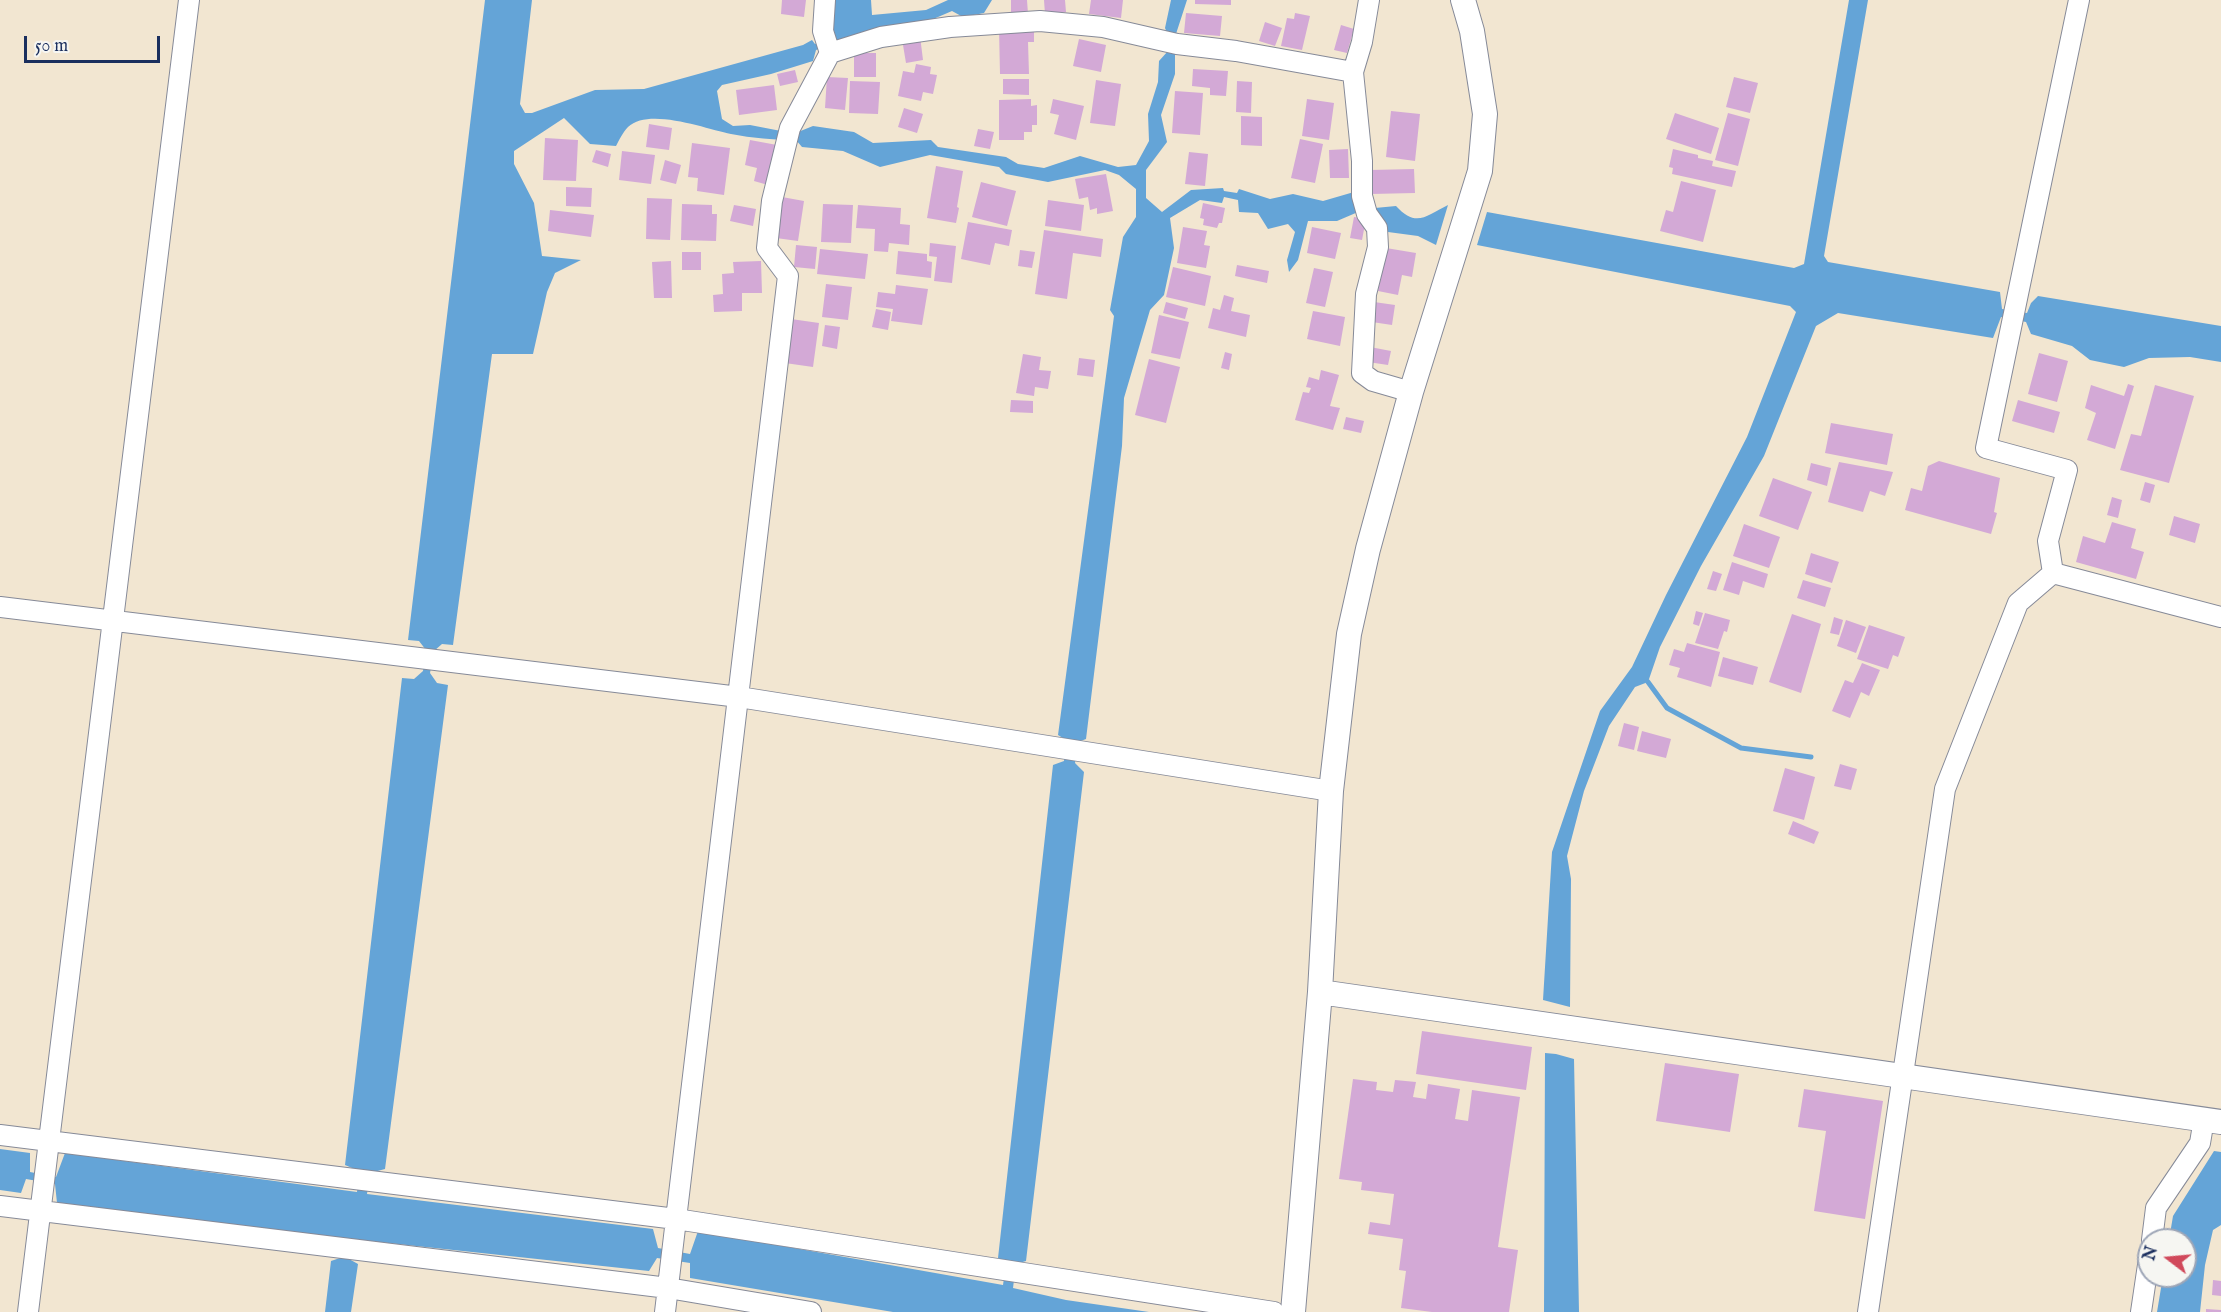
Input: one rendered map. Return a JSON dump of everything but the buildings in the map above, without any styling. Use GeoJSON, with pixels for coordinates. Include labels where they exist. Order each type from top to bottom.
{"type":"FeatureCollection","features":[{"type":"Feature","properties":{"kind":"street"},"geometry":{"type":"LineString","coordinates":[[28,1312],[189,0]]}},
{"type":"Feature","properties":{"kind":"street"},"geometry":{"type":"LineString","coordinates":[[665,1312],[788,276],[767,248],[772,201],[788,135],[828,46],[823,31],[825,0]]}},
{"type":"Feature","properties":{"kind":"street"},"geometry":{"type":"LineString","coordinates":[[1369,0],[1362,42],[1353,72],[1365,208],[1377,228],[1378,246],[1366,294],[1362,373],[1373,381],[1411,392]]}},
{"type":"Feature","properties":{"kind":"street"},"geometry":{"type":"LineString","coordinates":[[1293,1312],[1320,992],[1331,791],[1349,634],[1368,549],[1411,392],[1480,171],[1485,114],[1472,32],[1463,0]]}},
{"type":"Feature","properties":{"kind":"street"},"geometry":{"type":"LineString","coordinates":[[2053,573],[2048,540],[2067,470],[1986,448],[2079,0]]}},
{"type":"Feature","properties":{"kind":"street"},"geometry":{"type":"LineString","coordinates":[[828,46],[950,27],[1040,21],[1103,27],[1171,43],[1236,51],[1353,72]]}},
{"type":"Feature","properties":{"kind":"street"},"geometry":{"type":"LineString","coordinates":[[2053,573],[2221,617]]}},
{"type":"Feature","properties":{"kind":"street"},"geometry":{"type":"LineString","coordinates":[[1868,1312],[1945,789],[2018,603],[2053,573]]}},
{"type":"Feature","properties":{"kind":"street"},"geometry":{"type":"LineString","coordinates":[[0,607],[739,697],[1331,791]]}},
{"type":"Feature","properties":{"kind":"street"},"geometry":{"type":"LineString","coordinates":[[1320,992],[2212,1121],[2156,1209],[2154,1228]]}},
{"type":"Feature","properties":{"kind":"street"},"geometry":{"type":"LineString","coordinates":[[0,1135],[676,1219],[1274,1312]]}},
{"type":"Feature","properties":{"kind":"street"},"geometry":{"type":"LineString","coordinates":[[0,1206],[344,1248],[669,1280],[811,1312]]}},
{"type":"Feature","properties":{"kind":"street"},"geometry":{"type":"LineString","coordinates":[[2141,1312],[2145,1288]]}},
{"type":"Feature","properties":{"kind":"water"},"geometry":{"type":"Polygon","coordinates":[[[485,0],[532,0],[520,104],[525,113],[532,113],[595,90],[644,89],[803,45],[812,40],[815,44],[834,36],[834,0],[871,0],[872,15],[926,10],[948,0],[992,0],[984,13],[963,17],[952,11],[924,23],[878,29],[816,50],[813,61],[771,74],[722,85],[717,91],[722,119],[733,126],[750,125],[781,131],[798,132],[813,126],[854,132],[873,143],[931,140],[938,147],[1006,157],[1018,164],[1044,168],[1080,156],[1118,167],[1136,165],[1149,141],[1148,114],[1158,82],[1159,61],[1168,51],[1168,35],[1165,28],[1171,0],[1187,0],[1175,37],[1175,74],[1161,115],[1167,142],[1146,170],[1146,198],[1162,212],[1191,190],[1223,188],[1224,191],[1237,193],[1239,189],[1270,199],[1293,194],[1323,201],[1354,192],[1375,208],[1396,206],[1409,217],[1415,218],[1427,216],[1448,205],[1436,245],[1418,236],[1388,232],[1372,214],[1358,212],[1337,221],[1308,221],[1298,260],[1289,272],[1287,260],[1295,232],[1288,224],[1268,229],[1258,213],[1239,212],[1238,200],[1224,197],[1222,203],[1200,200],[1170,218],[1174,248],[1164,295],[1150,310],[1124,398],[1122,446],[1086,739],[1078,742],[1075,763],[1084,772],[1026,1261],[1016,1264],[1013,1288],[1066,1300],[1149,1312],[893,1312],[690,1278],[690,1263],[657,1258],[649,1271],[351,1239],[349,1259],[358,1264],[351,1312],[325,1312],[331,1261],[340,1258],[342,1238],[57,1203],[55,1184],[26,1179],[21,1193],[0,1190],[0,1149],[30,1153],[30,1172],[56,1177],[65,1153],[357,1192],[359,1171],[345,1165],[402,678],[414,679],[423,671],[426,650],[419,641],[408,640],[485,0]],[[564,118],[514,151],[514,164],[534,203],[542,256],[581,260],[555,273],[547,292],[533,354],[492,354],[453,645],[442,644],[434,651],[430,673],[437,683],[448,685],[385,1169],[370,1173],[367,1194],[653,1229],[658,1248],[690,1254],[698,1231],[1003,1285],[1006,1263],[998,1258],[1053,765],[1064,761],[1066,740],[1058,735],[1114,316],[1110,310],[1123,237],[1136,217],[1136,189],[1119,175],[1105,170],[1048,182],[1006,174],[999,167],[930,155],[880,167],[843,151],[802,147],[796,140],[739,135],[663,119],[637,121],[626,129],[616,146],[590,144],[564,118]]]}},
{"type":"Feature","properties":{"kind":"water"},"geometry":{"type":"Polygon","coordinates":[[[1849,0],[1868,0],[1824,256],[1828,262],[2000,292],[2002,309],[2027,313],[2031,303],[2038,296],[2221,326],[2221,362],[2190,357],[2149,358],[2124,367],[2090,360],[2072,346],[2031,334],[2026,322],[2001,317],[1993,338],[1838,313],[1816,326],[1764,456],[1701,566],[1660,647],[1648,682],[1635,687],[1609,726],[1584,791],[1567,856],[1571,879],[1570,1007],[1543,1000],[1552,852],[1600,711],[1632,667],[1747,437],[1796,312],[1790,306],[1477,245],[1487,212],[1794,268],[1804,264],[1849,0]]]}},
{"type":"Feature","properties":{"kind":"water"},"geometry":{"type":"Polygon","coordinates":[[[1545,1053],[1574,1059],[1579,1312],[1544,1312],[1545,1053]]]}},
{"type":"Feature","properties":{"kind":"water"},"geometry":{"type":"Polygon","coordinates":[[[2214,1151],[2221,1152],[2221,1225],[2213,1230],[2205,1265],[2200,1312],[2157,1312],[2161,1288],[2197,1288],[2197,1228],[2171,1228],[2173,1216],[2214,1151]]]}},
{"type":"Feature","properties":{"kind":"waterway"},"geometry":{"type":"LineString","coordinates":[[1648,682],[1667,708],[1741,748],[1811,757]]}}]}
